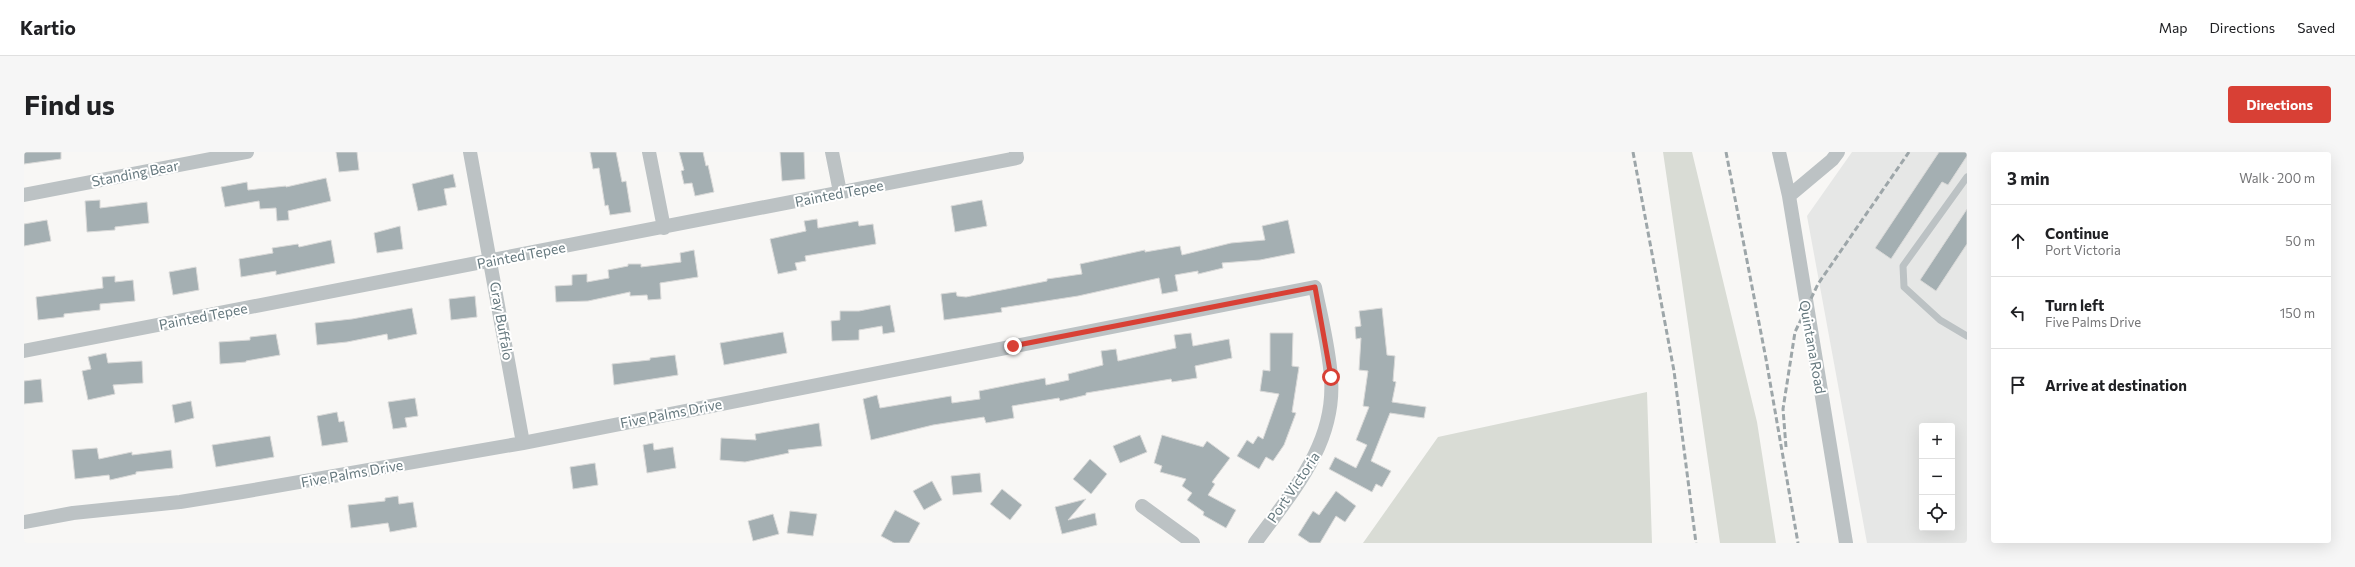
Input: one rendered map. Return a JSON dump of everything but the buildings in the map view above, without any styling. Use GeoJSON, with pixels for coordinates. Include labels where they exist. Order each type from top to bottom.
{"type":"FeatureCollection","features":[{"type":"Feature","properties":{"kind":"street","name":"Standing Bear"},"geometry":{"type":"LineString","coordinates":[[24,195],[247,152]]}},
{"type":"Feature","properties":{"kind":"street","name":"Gray Buffalo"},"geometry":{"type":"LineString","coordinates":[[470,152],[491,260],[523,443]]}},
{"type":"Feature","properties":{"kind":"street"},"geometry":{"type":"LineString","coordinates":[[649,152],[664,228]]}},
{"type":"Feature","properties":{"kind":"street"},"geometry":{"type":"LineString","coordinates":[[832,152],[840,192]]}},
{"type":"Feature","properties":{"kind":"street","name":"Quintana Road"},"geometry":{"type":"LineString","coordinates":[[1779,152],[1788,196],[1846,543]]}},
{"type":"Feature","properties":{"kind":"street"},"geometry":{"type":"LineString","coordinates":[[1788,196],[1832,160],[1838,152]]}},
{"type":"Feature","properties":{"kind":"street","name":"Painted Tepee"},"geometry":{"type":"LineString","coordinates":[[24,351],[491,260],[664,228],[1016,155]]}},
{"type":"Feature","properties":{"kind":"street","name":"Five Palms Drive"},"geometry":{"type":"LineString","coordinates":[[24,522],[73,513],[180,502],[523,443],[1315,287]]}},
{"type":"Feature","properties":{"kind":"street","name":"Port Victoria"},"geometry":{"type":"LineString","coordinates":[[1255,543],[1309,468],[1328,424],[1331,377],[1315,287]]}},
{"type":"Feature","properties":{"kind":"street"},"geometry":{"type":"LineString","coordinates":[[1142,506],[1194,543]]}},
{"type":"Feature","properties":{"kind":"lane"},"geometry":{"type":"LineString","coordinates":[[1967,177],[1903,266],[1904,287],[1940,320],[1967,336]]}},
{"type":"Feature","properties":{"kind":"shaded area"},"geometry":{"type":"Polygon","coordinates":[[[1663,152],[1692,152],[1757,422],[1776,543],[1720,543],[1663,152]]]}},
{"type":"Feature","properties":{"kind":"shaded area"},"geometry":{"type":"Polygon","coordinates":[[[1852,152],[1967,152],[1967,543],[1867,543],[1807,216],[1852,152]]]}},
{"type":"Feature","properties":{"kind":"shaded area"},"geometry":{"type":"Polygon","coordinates":[[[1647,392],[1652,543],[1363,543],[1438,437],[1647,392]]]}},
{"type":"Feature","properties":{"kind":"railway"},"geometry":{"type":"LineString","coordinates":[[1633,152],[1674,371],[1696,543]]}},
{"type":"Feature","properties":{"kind":"railway"},"geometry":{"type":"LineString","coordinates":[[1726,152],[1766,359],[1798,543]]}},
{"type":"Feature","properties":{"kind":"railway"},"geometry":{"type":"LineString","coordinates":[[1786,447],[1783,409],[1795,332],[1818,284],[1909,152]]}},
{"type":"Feature","properties":{"kind":"route"},"geometry":{"type":"LineString","coordinates":[[1013,346],[1315,287],[1331,377]]}}]}
